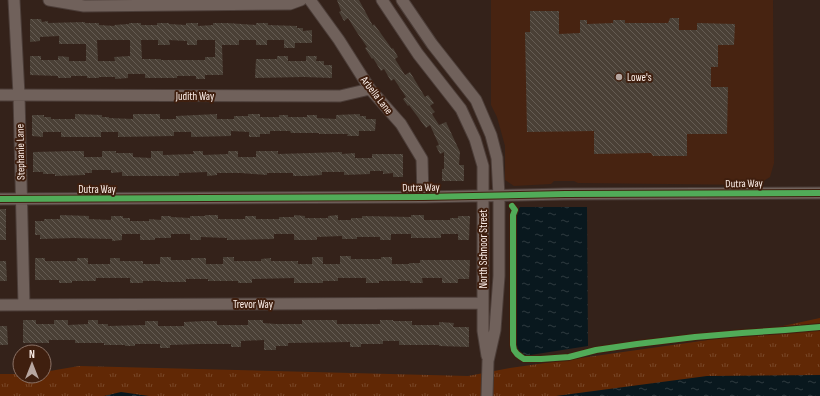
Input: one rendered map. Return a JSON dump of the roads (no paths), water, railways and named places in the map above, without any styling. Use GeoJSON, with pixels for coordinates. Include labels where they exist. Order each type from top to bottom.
{"type":"FeatureCollection","features":[{"type":"Feature","properties":{"kind":"street","name":"Stephanie Lane"},"geometry":{"type":"LineString","coordinates":[[14,0],[19,95],[24,305]]}},
{"type":"Feature","properties":{"kind":"street"},"geometry":{"type":"LineString","coordinates":[[49,0],[84,6],[290,4],[301,0]]}},
{"type":"Feature","properties":{"kind":"street","name":"Arbella Lane"},"geometry":{"type":"LineString","coordinates":[[310,0],[339,40],[370,89],[401,124],[422,159],[423,197]]}},
{"type":"Feature","properties":{"kind":"street","name":"North Schnoor Street"},"geometry":{"type":"LineString","coordinates":[[382,0],[418,54],[462,109],[475,139],[483,166],[483,331],[488,361]]}},
{"type":"Feature","properties":{"kind":"street"},"geometry":{"type":"LineString","coordinates":[[390,0],[391,2],[404,3]]}},
{"type":"Feature","properties":{"kind":"street","name":"North Schnoor Street"},"geometry":{"type":"LineString","coordinates":[[404,3],[432,44],[476,100],[492,135],[497,158],[499,196],[499,276],[496,323],[488,361],[486,396]]}},
{"type":"Feature","properties":{"kind":"street","name":"Judith Way"},"geometry":{"type":"LineString","coordinates":[[0,95],[340,96],[370,89]]}},
{"type":"Feature","properties":{"kind":"street","name":"Dutra Way"},"geometry":{"type":"LineString","coordinates":[[0,199],[820,193]]}},
{"type":"Feature","properties":{"kind":"street","name":"Trevor Way"},"geometry":{"type":"LineString","coordinates":[[0,305],[483,303]]}},
{"type":"Feature","properties":{"kind":"water"},"geometry":{"type":"Polygon","coordinates":[[[520,207],[587,207],[588,346],[524,356],[518,352],[515,346],[515,214],[520,207]]]}},
{"type":"Feature","properties":{"kind":"water"},"geometry":{"type":"Polygon","coordinates":[[[820,375],[820,396],[556,396],[707,376],[820,375]]]}},
{"type":"Feature","properties":{"kind":"water"},"geometry":{"type":"Polygon","coordinates":[[[121,392],[149,396],[104,396],[121,392]]]}},
{"type":"Feature","properties":{"kind":"place","name":"Lowe's"},"geometry":{"type":"Point","coordinates":[619,77]}}]}
